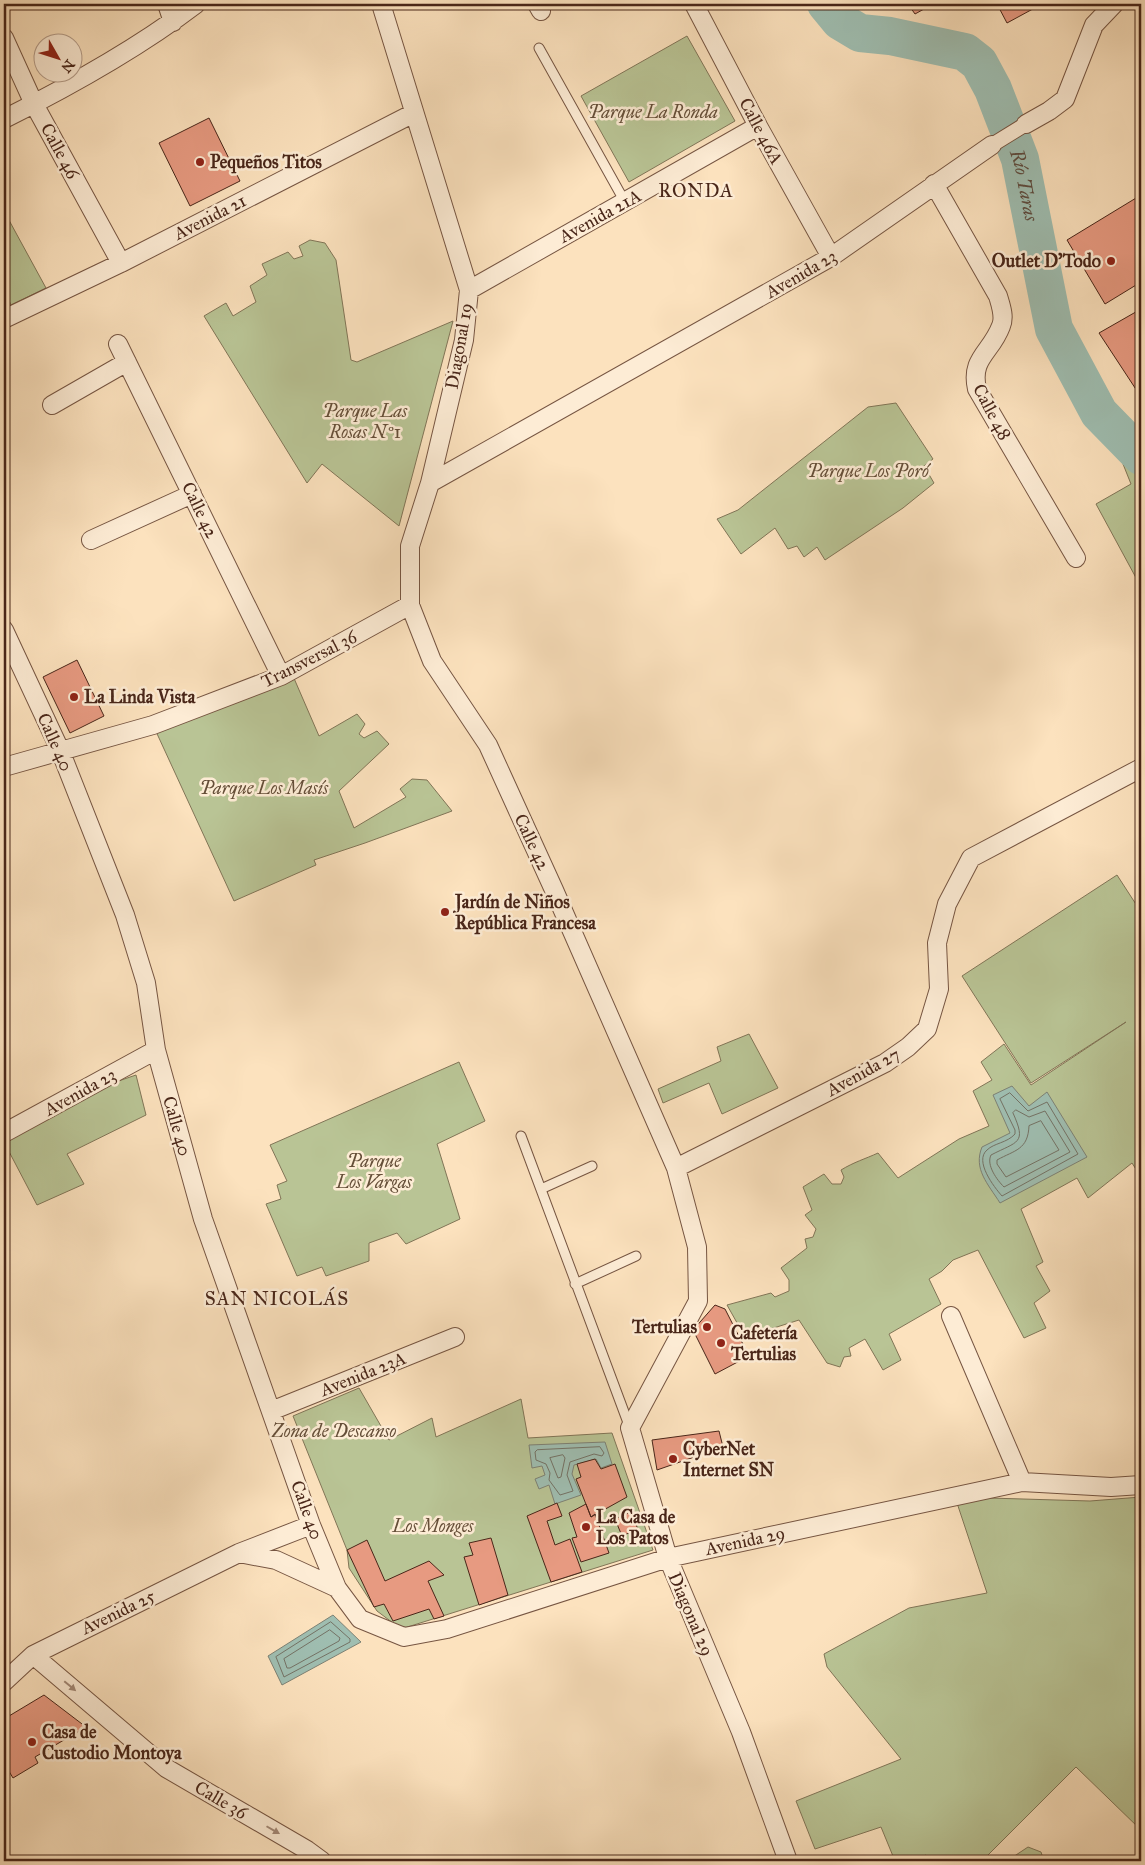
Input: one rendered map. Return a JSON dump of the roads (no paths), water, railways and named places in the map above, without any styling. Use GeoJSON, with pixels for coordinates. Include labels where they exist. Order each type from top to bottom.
{"type":"FeatureCollection","features":[{"type":"Feature","properties":{"kind":"street"},"geometry":{"type":"LineString","coordinates":[[167,4],[173,22]]}},
{"type":"Feature","properties":{"kind":"street"},"geometry":{"type":"LineString","coordinates":[[4,119],[34,104],[173,22],[196,4]]}},
{"type":"Feature","properties":{"kind":"street","name":"Diagonal 19"},"geometry":{"type":"LineString","coordinates":[[381,4],[469,290],[464,340],[430,484],[410,546],[410,605]]}},
{"type":"Feature","properties":{"kind":"street","name":"Calle 46A"},"geometry":{"type":"LineString","coordinates":[[694,4],[758,126],[831,257]]}},
{"type":"Feature","properties":{"kind":"street","name":"Avenida 23"},"geometry":{"type":"LineString","coordinates":[[430,484],[831,257],[992,145],[1049,111],[1065,99],[1094,26],[1114,4]]}},
{"type":"Feature","properties":{"kind":"street","name":"Calle 46"},"geometry":{"type":"LineString","coordinates":[[4,38],[34,104],[121,263]]}},
{"type":"Feature","properties":{"kind":"street","name":"Avenida 21"},"geometry":{"type":"LineString","coordinates":[[4,319],[121,263],[414,113]]}},
{"type":"Feature","properties":{"kind":"street","name":"Avenida 21A"},"geometry":{"type":"LineString","coordinates":[[469,290],[758,126]]}},
{"type":"Feature","properties":{"kind":"street","name":"Calle 48"},"geometry":{"type":"LineString","coordinates":[[934,184],[998,296],[1003,314],[1002,326],[977,365],[974,375],[977,389],[1076,558]]}},
{"type":"Feature","properties":{"kind":"street","name":"Calle 42"},"geometry":{"type":"LineString","coordinates":[[118,344],[282,676]]}},
{"type":"Feature","properties":{"kind":"street"},"geometry":{"type":"LineString","coordinates":[[52,405],[127,362]]}},
{"type":"Feature","properties":{"kind":"street"},"geometry":{"type":"LineString","coordinates":[[91,540],[192,494]]}},
{"type":"Feature","properties":{"kind":"street","name":"Calle 42"},"geometry":{"type":"LineString","coordinates":[[410,605],[432,661],[488,745],[676,1168]]}},
{"type":"Feature","properties":{"kind":"street","name":"Transversal 36"},"geometry":{"type":"LineString","coordinates":[[4,767],[153,725],[282,676],[410,605]]}},
{"type":"Feature","properties":{"kind":"street","name":"Calle 40"},"geometry":{"type":"LineString","coordinates":[[4,630],[60,750],[125,915],[146,983],[156,1050],[202,1219],[311,1524],[337,1588],[360,1619]]}},
{"type":"Feature","properties":{"kind":"street","name":"Avenida 27"},"geometry":{"type":"LineString","coordinates":[[676,1168],[885,1063],[908,1047],[926,1029],[939,989],[937,943],[947,904],[971,858],[1141,768]]}},
{"type":"Feature","properties":{"kind":"street","name":"Avenida 23"},"geometry":{"type":"LineString","coordinates":[[4,1134],[156,1050]]}},
{"type":"Feature","properties":{"kind":"street"},"geometry":{"type":"LineString","coordinates":[[630,1428],[698,1301],[698,1247],[676,1168]]}},
{"type":"Feature","properties":{"kind":"street"},"geometry":{"type":"LineString","coordinates":[[951,1316],[1022,1482]]}},
{"type":"Feature","properties":{"kind":"street","name":"Avenida 23A"},"geometry":{"type":"LineString","coordinates":[[271,1411],[456,1337]]}},
{"type":"Feature","properties":{"kind":"street","name":"Diagonal 29"},"geometry":{"type":"LineString","coordinates":[[630,1428],[668,1558],[741,1732],[788,1861]]}},
{"type":"Feature","properties":{"kind":"street","name":"Avenida 29"},"geometry":{"type":"LineString","coordinates":[[360,1619],[404,1637],[447,1629],[668,1558],[1022,1482],[1111,1487],[1141,1486]]}},
{"type":"Feature","properties":{"kind":"street","name":"Avenida 25"},"geometry":{"type":"LineString","coordinates":[[4,1682],[33,1654],[239,1552],[311,1524]]}},
{"type":"Feature","properties":{"kind":"street"},"geometry":{"type":"LineString","coordinates":[[239,1552],[276,1560],[337,1588]]}},
{"type":"Feature","properties":{"kind":"street","name":"Calle 36"},"geometry":{"type":"LineString","coordinates":[[33,1654],[166,1768],[307,1850],[322,1861]]}},
{"type":"Feature","properties":{"kind":"lane"},"geometry":{"type":"LineString","coordinates":[[539,48],[625,202]]}},
{"type":"Feature","properties":{"kind":"lane"},"geometry":{"type":"LineString","coordinates":[[521,1136],[630,1428]]}},
{"type":"Feature","properties":{"kind":"lane"},"geometry":{"type":"LineString","coordinates":[[540,1189],[592,1166]]}},
{"type":"Feature","properties":{"kind":"lane"},"geometry":{"type":"LineString","coordinates":[[576,1284],[636,1256]]}},
{"type":"Feature","properties":{"kind":"water"},"geometry":{"type":"Polygon","coordinates":[[[1012,1086],[1029,1106],[1047,1092],[1087,1157],[1000,1203],[983,1176],[979,1162],[982,1147],[1010,1133],[993,1095],[1012,1086]]]}},
{"type":"Feature","properties":{"kind":"water"},"geometry":{"type":"Polygon","coordinates":[[[605,1442],[612,1464],[601,1468],[596,1459],[574,1465],[572,1474],[581,1495],[555,1504],[549,1485],[539,1489],[535,1479],[545,1475],[542,1466],[532,1468],[529,1445],[605,1442]]]}},
{"type":"Feature","properties":{"kind":"water"},"geometry":{"type":"Polygon","coordinates":[[[333,1615],[361,1642],[282,1685],[268,1656],[333,1615]]]}},
{"type":"Feature","properties":{"kind":"waterway","name":"Río Taras"},"geometry":{"type":"LineString","coordinates":[[826,4],[840,21],[860,33],[890,36],[965,52],[979,63],[993,89],[1020,159],[1054,329],[1099,413],[1141,456]]}},
{"type":"Feature","properties":{"kind":"place","name":"Pequeños Titos"},"geometry":{"type":"Point","coordinates":[200,162]}},
{"type":"Feature","properties":{"kind":"place","name":"Outlet D'Todo"},"geometry":{"type":"Point","coordinates":[1111,261]}},
{"type":"Feature","properties":{"kind":"place","name":"La Linda Vista"},"geometry":{"type":"Point","coordinates":[74,697]}},
{"type":"Feature","properties":{"kind":"place","name":"Jardín de Niños República Francesa"},"geometry":{"type":"Point","coordinates":[445,912]}},
{"type":"Feature","properties":{"kind":"place","name":"Tertulias"},"geometry":{"type":"Point","coordinates":[707,1327]}},
{"type":"Feature","properties":{"kind":"place","name":"Cafetería Tertulias"},"geometry":{"type":"Point","coordinates":[721,1343]}},
{"type":"Feature","properties":{"kind":"place","name":"CyberNet Internet SN"},"geometry":{"type":"Point","coordinates":[673,1459]}},
{"type":"Feature","properties":{"kind":"place","name":"La Casa de Los Patos"},"geometry":{"type":"Point","coordinates":[586,1527]}},
{"type":"Feature","properties":{"kind":"place","name":"Casa de Custodio Montoya"},"geometry":{"type":"Point","coordinates":[32,1742]}},
{"type":"Feature","properties":{"kind":"district","name":"RONDA"},"geometry":{"type":"Point","coordinates":[696,190]}},
{"type":"Feature","properties":{"kind":"district","name":"SAN NICOLÁS"},"geometry":{"type":"Point","coordinates":[277,1298]}},
{"type":"Feature","properties":{"kind":"park label","name":"Parque La Ronda"},"geometry":{"type":"Point","coordinates":[653,112]}},
{"type":"Feature","properties":{"kind":"park label","name":"Parque Las Rosas Nº1"},"geometry":{"type":"Point","coordinates":[365,421]}},
{"type":"Feature","properties":{"kind":"park label","name":"Parque Los Poró"},"geometry":{"type":"Point","coordinates":[868,471]}},
{"type":"Feature","properties":{"kind":"park label","name":"Parque Los Masís"},"geometry":{"type":"Point","coordinates":[264,788]}},
{"type":"Feature","properties":{"kind":"park label","name":"Parque Los Vargas"},"geometry":{"type":"Point","coordinates":[374,1171]}},
{"type":"Feature","properties":{"kind":"park label","name":"Zona de Descanso"},"geometry":{"type":"Point","coordinates":[334,1431]}},
{"type":"Feature","properties":{"kind":"park label","name":"Los Monges"},"geometry":{"type":"Point","coordinates":[433,1526]}}]}
